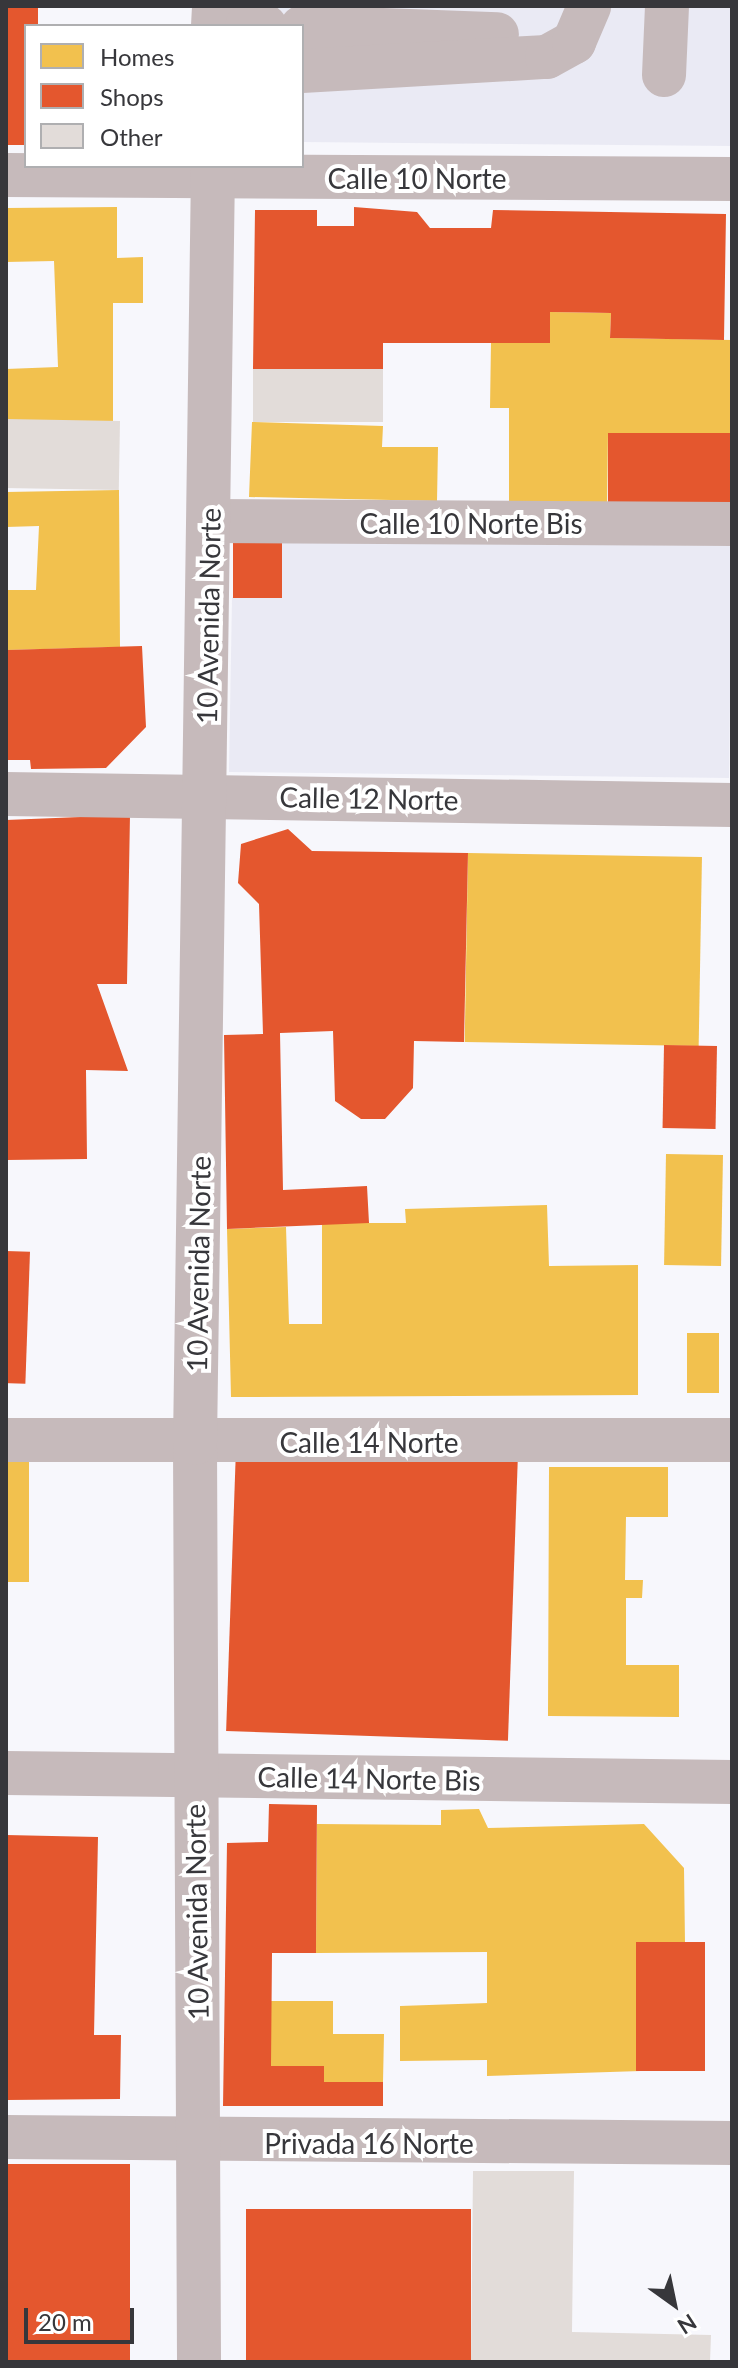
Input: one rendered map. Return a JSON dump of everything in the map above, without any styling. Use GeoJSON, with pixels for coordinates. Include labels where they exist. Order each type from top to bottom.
{"type":"FeatureCollection","features":[{"type":"Feature","properties":{"kind":"street"},"geometry":{"type":"LineString","coordinates":[[664,75],[667,6]]}},
{"type":"Feature","properties":{"kind":"street"},"geometry":{"type":"LineString","coordinates":[[304,27],[582,24]]}},
{"type":"Feature","properties":{"kind":"street"},"geometry":{"type":"LineString","coordinates":[[304,71],[547,57],[582,24]]}},
{"type":"Feature","properties":{"kind":"street","name":"Calle 10 Norte"},"geometry":{"type":"LineString","coordinates":[[6,175],[213,172],[732,179]]}},
{"type":"Feature","properties":{"kind":"street","name":"10 Avenida Norte"},"geometry":{"type":"LineString","coordinates":[[199,2362],[201,2143],[193,1775],[195,1443],[213,172]]}},
{"type":"Feature","properties":{"kind":"street","name":"Calle 10 Norte Bis"},"geometry":{"type":"LineString","coordinates":[[209,521],[732,524]]}},
{"type":"Feature","properties":{"kind":"street","name":"Calle 12 Norte"},"geometry":{"type":"LineString","coordinates":[[6,794],[732,805]]}},
{"type":"Feature","properties":{"kind":"street","name":"Calle 14 Norte"},"geometry":{"type":"LineString","coordinates":[[6,1440],[195,1443],[732,1440]]}},
{"type":"Feature","properties":{"kind":"street","name":"Calle 14 Norte Bis"},"geometry":{"type":"LineString","coordinates":[[6,1773],[732,1782]]}},
{"type":"Feature","properties":{"kind":"street","name":"Privada 16 Norte"},"geometry":{"type":"LineString","coordinates":[[6,2137],[161,2136],[201,2143],[732,2143]]}},
{"type":"Feature","properties":{"kind":"shaded area"},"geometry":{"type":"Polygon","coordinates":[[[233,6],[732,6],[732,146],[304,142],[304,24],[232,24],[233,6]]]}},
{"type":"Feature","properties":{"kind":"shaded area"},"geometry":{"type":"Polygon","coordinates":[[[282,541],[732,546],[729,778],[229,772],[232,598],[282,541]]]}},
{"type":"Feature","properties":{"kind":"building: Homes"},"geometry":{"type":"Polygon","coordinates":[[[117,207],[117,258],[143,257],[143,303],[113,303],[113,422],[6,423],[6,369],[58,367],[54,261],[6,262],[6,208],[117,207]]]}},
{"type":"Feature","properties":{"kind":"building: Homes"},"geometry":{"type":"Polygon","coordinates":[[[550,312],[611,313],[610,338],[732,340],[731,434],[608,433],[607,510],[509,509],[509,408],[490,408],[491,342],[550,343],[550,312]]]}},
{"type":"Feature","properties":{"kind":"building: Homes"},"geometry":{"type":"Polygon","coordinates":[[[252,422],[383,426],[382,447],[438,447],[437,501],[249,497],[252,422]]]}},
{"type":"Feature","properties":{"kind":"building: Homes"},"geometry":{"type":"Polygon","coordinates":[[[119,490],[120,647],[6,650],[6,590],[36,590],[39,526],[6,527],[6,492],[119,490]]]}},
{"type":"Feature","properties":{"kind":"building: Homes"},"geometry":{"type":"Polygon","coordinates":[[[468,853],[702,857],[699,1046],[465,1042],[468,853]]]}},
{"type":"Feature","properties":{"kind":"building: Homes"},"geometry":{"type":"Polygon","coordinates":[[[666,1154],[723,1155],[721,1266],[664,1265],[666,1154]]]}},
{"type":"Feature","properties":{"kind":"building: Homes"},"geometry":{"type":"Polygon","coordinates":[[[547,1205],[549,1266],[638,1265],[638,1395],[231,1397],[227,1229],[286,1227],[289,1324],[322,1324],[322,1223],[406,1223],[405,1209],[547,1205]]]}},
{"type":"Feature","properties":{"kind":"building: Homes"},"geometry":{"type":"Polygon","coordinates":[[[687,1333],[719,1333],[719,1393],[687,1393],[687,1333]]]}},
{"type":"Feature","properties":{"kind":"building: Homes"},"geometry":{"type":"Polygon","coordinates":[[[6,1454],[29,1454],[29,1582],[6,1582],[6,1454]]]}},
{"type":"Feature","properties":{"kind":"building: Homes"},"geometry":{"type":"Polygon","coordinates":[[[549,1467],[668,1467],[668,1517],[626,1517],[625,1580],[643,1580],[642,1598],[626,1598],[626,1665],[679,1665],[679,1717],[548,1716],[549,1467]]]}},
{"type":"Feature","properties":{"kind":"building: Homes"},"geometry":{"type":"Polygon","coordinates":[[[479,1809],[488,1828],[644,1824],[684,1868],[685,1943],[636,1945],[641,2071],[487,2076],[487,2060],[400,2061],[400,2006],[487,2003],[487,1952],[316,1953],[317,1824],[441,1825],[441,1810],[479,1809]]]}},
{"type":"Feature","properties":{"kind":"building: Homes"},"geometry":{"type":"Polygon","coordinates":[[[271,2001],[333,2001],[333,2034],[384,2034],[383,2082],[324,2082],[324,2066],[271,2066],[271,2001]]]}},
{"type":"Feature","properties":{"kind":"building: Shops"},"geometry":{"type":"Polygon","coordinates":[[[6,6],[38,6],[38,24],[24,24],[24,145],[6,145],[6,6]]]}},
{"type":"Feature","properties":{"kind":"building: Shops"},"geometry":{"type":"Polygon","coordinates":[[[354,207],[417,212],[430,228],[491,228],[493,210],[726,214],[724,340],[610,338],[611,313],[550,312],[550,343],[383,343],[383,370],[253,369],[255,210],[317,210],[317,226],[354,226],[354,207]]]}},
{"type":"Feature","properties":{"kind":"building: Shops"},"geometry":{"type":"Polygon","coordinates":[[[608,433],[731,433],[731,502],[608,502],[608,433]]]}},
{"type":"Feature","properties":{"kind":"building: Shops"},"geometry":{"type":"Polygon","coordinates":[[[233,541],[282,541],[282,598],[233,598],[233,541]]]}},
{"type":"Feature","properties":{"kind":"building: Shops"},"geometry":{"type":"Polygon","coordinates":[[[142,646],[146,727],[106,768],[31,769],[30,760],[6,760],[6,650],[142,646]]]}},
{"type":"Feature","properties":{"kind":"building: Shops"},"geometry":{"type":"Polygon","coordinates":[[[130,815],[127,984],[97,984],[128,1071],[86,1070],[87,1159],[6,1160],[6,820],[130,815]]]}},
{"type":"Feature","properties":{"kind":"building: Shops"},"geometry":{"type":"Polygon","coordinates":[[[288,829],[312,851],[468,853],[464,1042],[414,1041],[413,1088],[385,1119],[361,1119],[335,1101],[333,1031],[280,1033],[283,1190],[367,1186],[369,1223],[227,1229],[224,1035],[263,1034],[259,904],[238,883],[241,844],[288,829]]]}},
{"type":"Feature","properties":{"kind":"building: Shops"},"geometry":{"type":"Polygon","coordinates":[[[664,1045],[717,1046],[716,1129],[663,1128],[664,1045]]]}},
{"type":"Feature","properties":{"kind":"building: Shops"},"geometry":{"type":"Polygon","coordinates":[[[6,1251],[30,1252],[25,1384],[6,1383],[6,1251]]]}},
{"type":"Feature","properties":{"kind":"building: Shops"},"geometry":{"type":"Polygon","coordinates":[[[236,1443],[518,1453],[508,1741],[226,1731],[236,1443]]]}},
{"type":"Feature","properties":{"kind":"building: Shops"},"geometry":{"type":"Polygon","coordinates":[[[269,1804],[317,1805],[316,1953],[272,1953],[271,2066],[324,2066],[324,2082],[383,2082],[383,2106],[223,2106],[227,1843],[268,1842],[269,1804]]]}},
{"type":"Feature","properties":{"kind":"building: Shops"},"geometry":{"type":"Polygon","coordinates":[[[6,1835],[98,1837],[94,2035],[121,2035],[120,2099],[6,2100],[6,1835]]]}},
{"type":"Feature","properties":{"kind":"building: Shops"},"geometry":{"type":"Polygon","coordinates":[[[636,1942],[705,1942],[705,2071],[636,2071],[636,1942]]]}},
{"type":"Feature","properties":{"kind":"building: Shops"},"geometry":{"type":"Polygon","coordinates":[[[6,2164],[130,2164],[130,2362],[6,2362],[6,2164]]]}},
{"type":"Feature","properties":{"kind":"building: Shops"},"geometry":{"type":"Polygon","coordinates":[[[246,2209],[471,2209],[471,2362],[246,2362],[246,2209]]]}},
{"type":"Feature","properties":{"kind":"building: Other"},"geometry":{"type":"Polygon","coordinates":[[[253,369],[383,369],[383,422],[253,422],[253,369]]]}},
{"type":"Feature","properties":{"kind":"building: Other"},"geometry":{"type":"Polygon","coordinates":[[[6,419],[120,421],[119,490],[6,488],[6,419]]]}},
{"type":"Feature","properties":{"kind":"building: Other"},"geometry":{"type":"Polygon","coordinates":[[[473,2171],[574,2171],[572,2332],[711,2335],[710,2362],[471,2362],[473,2171]]]}}]}
